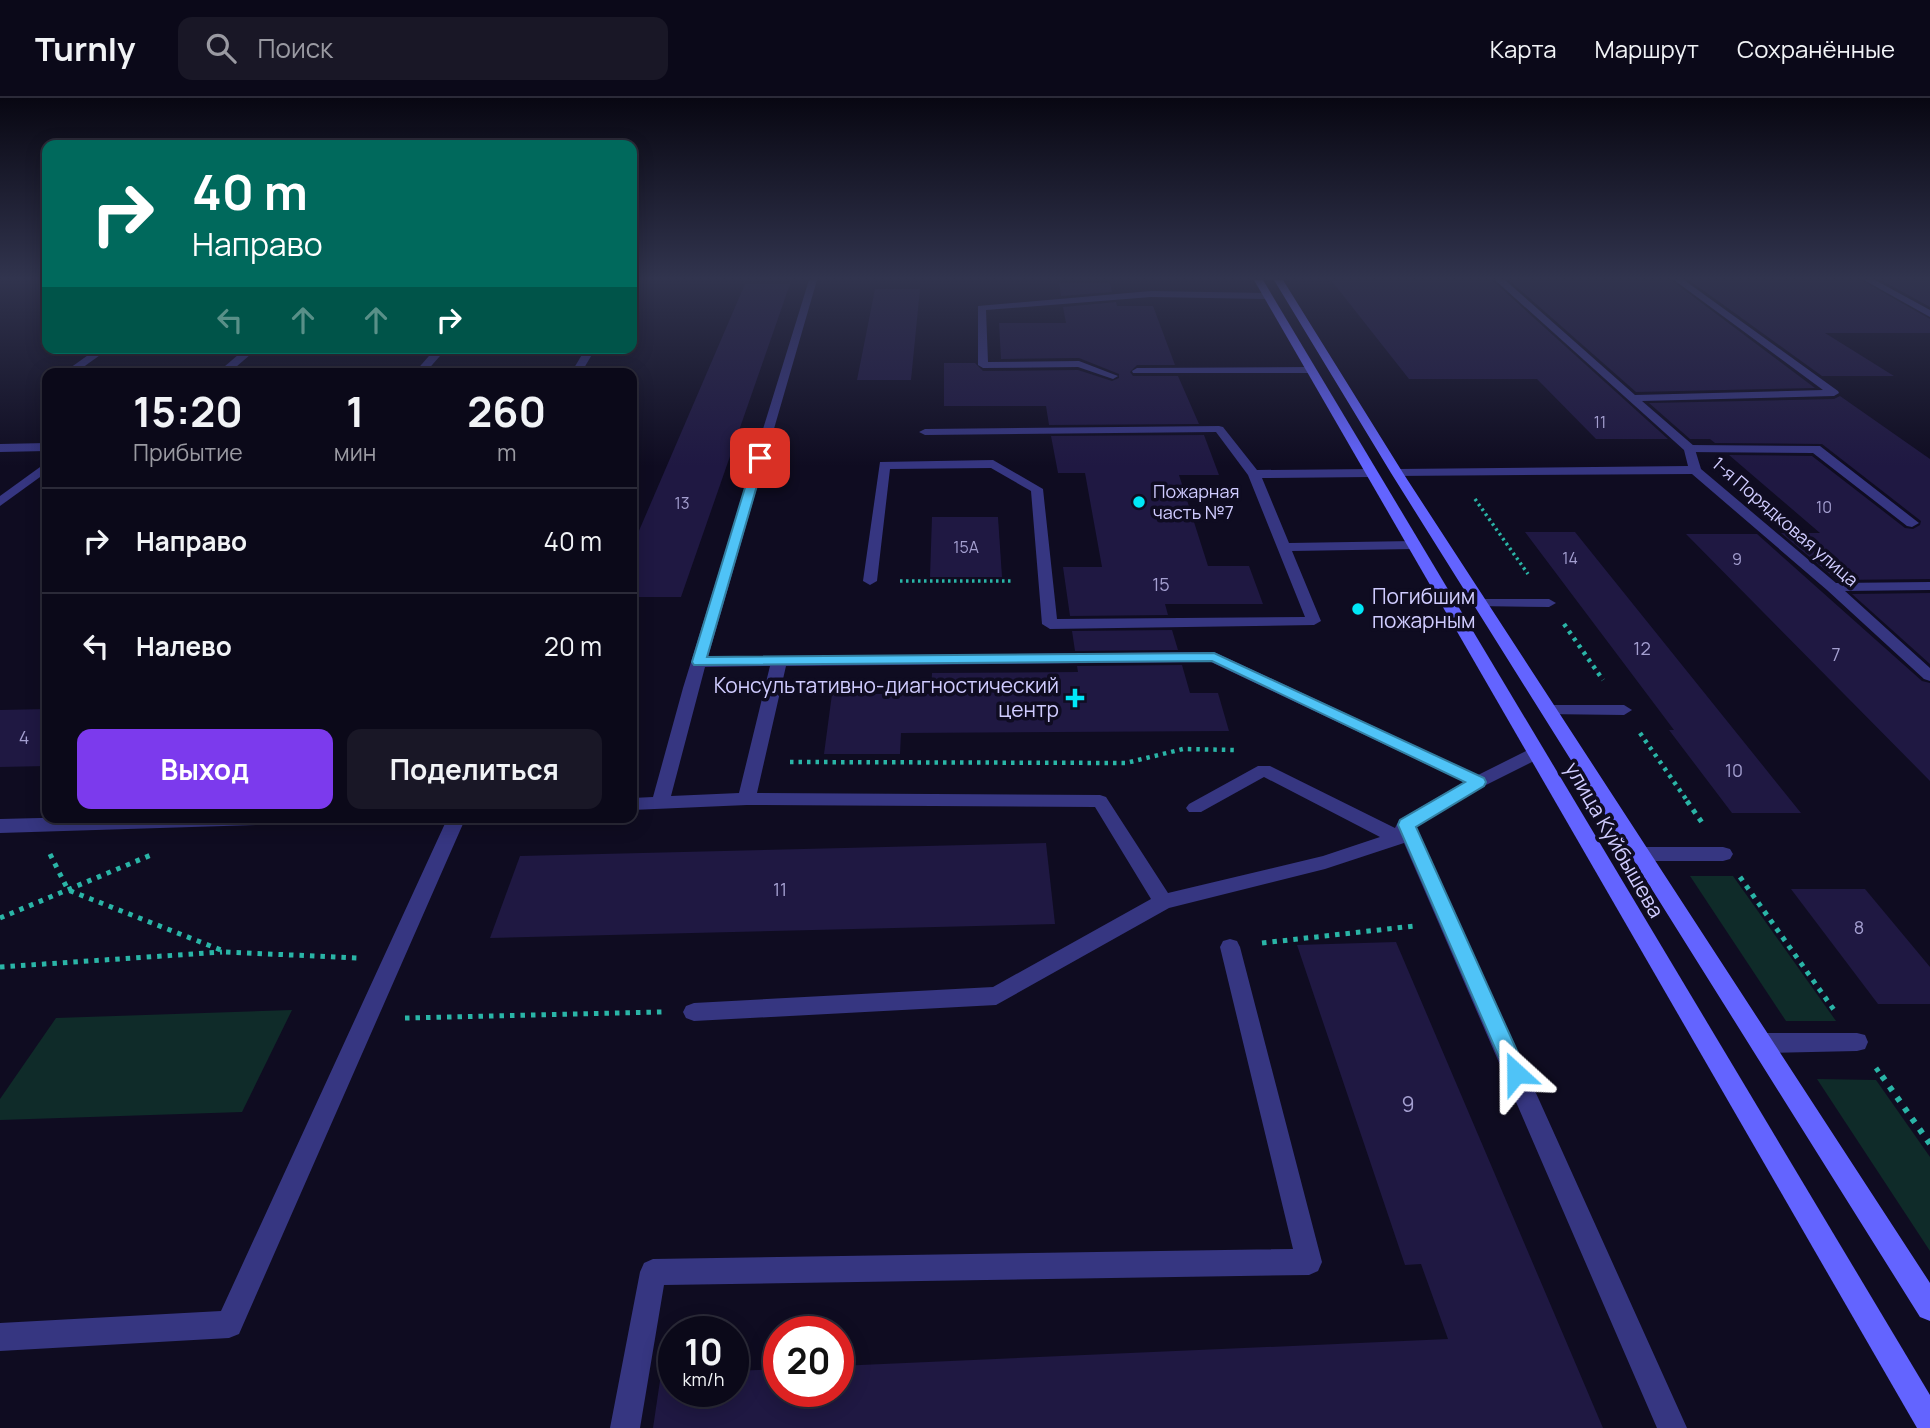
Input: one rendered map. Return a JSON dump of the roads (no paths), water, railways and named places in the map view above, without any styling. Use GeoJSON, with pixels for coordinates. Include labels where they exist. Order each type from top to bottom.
{"type":"FeatureCollection","features":[{"type":"Feature","properties":{"kind":"main road","name":"улица Куйбышева"},"geometry":{"type":"LineString","coordinates":[[1295,342],[1930,1423]]}},
{"type":"Feature","properties":{"kind":"main road","name":"улица Куйбышева"},"geometry":{"type":"LineString","coordinates":[[1305,342],[1397,473],[1930,1307]]}},
{"type":"Feature","properties":{"kind":"main road"},"geometry":{"type":"LineString","coordinates":[[1372,474],[1397,473]]}},
{"type":"Feature","properties":{"kind":"street"},"geometry":{"type":"LineString","coordinates":[[660,803],[794,342]]}},
{"type":"Feature","properties":{"kind":"street"},"geometry":{"type":"LineString","coordinates":[[982,342],[983,365],[1079,364],[1113,376]]}},
{"type":"Feature","properties":{"kind":"street","name":"1-я Порядковая улица"},"geometry":{"type":"LineString","coordinates":[[1570,342],[1690,449],[1695,470],[1832,587],[1930,676]]}},
{"type":"Feature","properties":{"kind":"street"},"geometry":{"type":"LineString","coordinates":[[1634,398],[1834,393],[1764,342]]}},
{"type":"Feature","properties":{"kind":"street"},"geometry":{"type":"LineString","coordinates":[[76,368],[97,354]]}},
{"type":"Feature","properties":{"kind":"street"},"geometry":{"type":"LineString","coordinates":[[228,368],[246,354]]}},
{"type":"Feature","properties":{"kind":"street"},"geometry":{"type":"LineString","coordinates":[[424,368],[436,354]]}},
{"type":"Feature","properties":{"kind":"street"},"geometry":{"type":"LineString","coordinates":[[1137,371],[1310,370]]}},
{"type":"Feature","properties":{"kind":"street"},"geometry":{"type":"LineString","coordinates":[[870,581],[884,465],[993,464],[1037,489],[1049,624],[1314,621],[1254,474],[1219,429],[925,432]]}},
{"type":"Feature","properties":{"kind":"street"},"geometry":{"type":"LineString","coordinates":[[0,448],[42,447]]}},
{"type":"Feature","properties":{"kind":"street"},"geometry":{"type":"LineString","coordinates":[[1690,449],[1816,449],[1912,523]]}},
{"type":"Feature","properties":{"kind":"street"},"geometry":{"type":"LineString","coordinates":[[0,502],[42,470]]}},
{"type":"Feature","properties":{"kind":"street"},"geometry":{"type":"LineString","coordinates":[[1397,473],[1695,470]]}},
{"type":"Feature","properties":{"kind":"street"},"geometry":{"type":"LineString","coordinates":[[1254,474],[1372,474]]}},
{"type":"Feature","properties":{"kind":"street"},"geometry":{"type":"LineString","coordinates":[[1282,547],[1414,545]]}},
{"type":"Feature","properties":{"kind":"street"},"geometry":{"type":"LineString","coordinates":[[1832,587],[1930,586]]}},
{"type":"Feature","properties":{"kind":"street"},"geometry":{"type":"LineString","coordinates":[[1480,603],[1549,603]]}},
{"type":"Feature","properties":{"kind":"street"},"geometry":{"type":"LineString","coordinates":[[699,662],[1214,657],[1478,782]]}},
{"type":"Feature","properties":{"kind":"street"},"geometry":{"type":"LineString","coordinates":[[747,799],[779,662]]}},
{"type":"Feature","properties":{"kind":"street"},"geometry":{"type":"LineString","coordinates":[[1549,710],[1624,710]]}},
{"type":"Feature","properties":{"kind":"street"},"geometry":{"type":"LineString","coordinates":[[694,1012],[996,996],[1163,902],[1325,862],[1402,831],[1478,782],[1536,753]]}},
{"type":"Feature","properties":{"kind":"street"},"geometry":{"type":"LineString","coordinates":[[1195,807],[1264,770],[1402,831],[1449,922],[1672,1428]]}},
{"type":"Feature","properties":{"kind":"street"},"geometry":{"type":"LineString","coordinates":[[637,804],[747,799],[1100,801],[1163,902]]}},
{"type":"Feature","properties":{"kind":"street"},"geometry":{"type":"LineString","coordinates":[[0,825],[106,823]]}},
{"type":"Feature","properties":{"kind":"street"},"geometry":{"type":"LineString","coordinates":[[0,1337],[229,1324],[454,823]]}},
{"type":"Feature","properties":{"kind":"street"},"geometry":{"type":"LineString","coordinates":[[1640,854],[1723,854]]}},
{"type":"Feature","properties":{"kind":"street"},"geometry":{"type":"LineString","coordinates":[[625,1428],[653,1272],[1309,1262],[1230,947]]}},
{"type":"Feature","properties":{"kind":"street"},"geometry":{"type":"LineString","coordinates":[[1761,1043],[1857,1042]]}},
{"type":"Feature","properties":{"kind":"place","name":"Пожарная часть №7"},"geometry":{"type":"Point","coordinates":[1139,502]}},
{"type":"Feature","properties":{"kind":"place","name":"Погибшим пожарным"},"geometry":{"type":"Point","coordinates":[1358,609]}},
{"type":"Feature","properties":{"kind":"place","name":"Консультативно-диагностический центр"},"geometry":{"type":"Point","coordinates":[1075,698]}}]}
